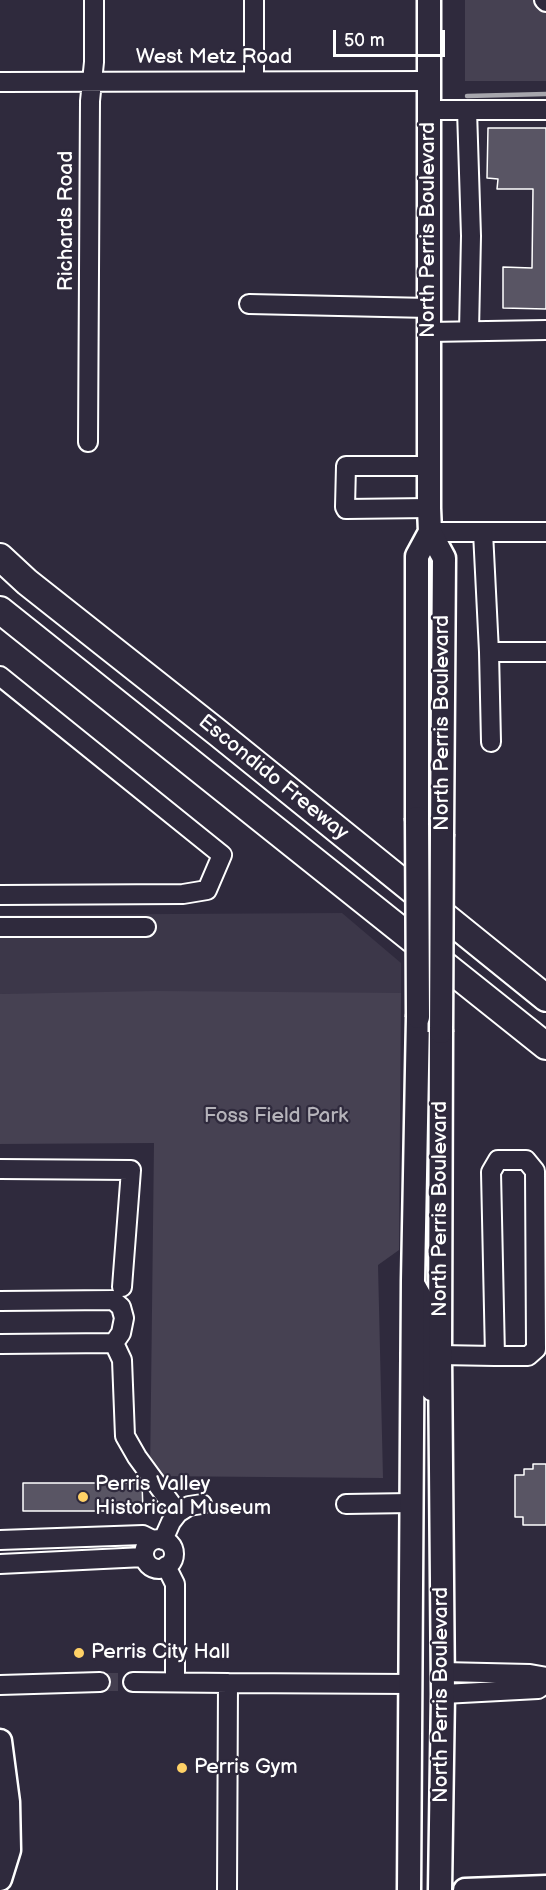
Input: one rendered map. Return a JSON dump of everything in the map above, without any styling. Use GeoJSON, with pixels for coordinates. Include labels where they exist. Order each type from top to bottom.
{"type":"FeatureCollection","features":[{"type":"Feature","properties":{"kind":"highway","name":"Escondido Freeway"},"geometry":{"type":"LineString","coordinates":[[0,557],[36,590],[218,733],[546,998]]}},
{"type":"Feature","properties":{"kind":"highway","name":"Escondido Freeway"},"geometry":{"type":"LineString","coordinates":[[0,610],[546,1046]]}},
{"type":"Feature","properties":{"kind":"main road","name":"North Perris Boulevard"},"geometry":{"type":"LineString","coordinates":[[429,0],[429,508],[430,532],[444,558],[440,1355],[443,1683],[440,1890]]}},
{"type":"Feature","properties":{"kind":"main road","name":"North Perris Boulevard"},"geometry":{"type":"LineString","coordinates":[[409,1890],[413,1280],[418,1017],[417,556],[430,532]]}},
{"type":"Feature","properties":{"kind":"main road"},"geometry":{"type":"LineString","coordinates":[[0,1741],[8,1802],[9,1850],[0,1879]]}},
{"type":"Feature","properties":{"kind":"main road"},"geometry":{"type":"LineString","coordinates":[[465,1890],[546,1887]]}},
{"type":"Feature","properties":{"kind":"street","name":"Richards Road"},"geometry":{"type":"LineString","coordinates":[[88,442],[90,101],[93,81],[94,0]]}},
{"type":"Feature","properties":{"kind":"street"},"geometry":{"type":"LineString","coordinates":[[254,0],[254,81]]}},
{"type":"Feature","properties":{"kind":"street","name":"West Metz Road"},"geometry":{"type":"LineString","coordinates":[[0,82],[429,81]]}},
{"type":"Feature","properties":{"kind":"street"},"geometry":{"type":"LineString","coordinates":[[429,110],[546,110]]}},
{"type":"Feature","properties":{"kind":"street"},"geometry":{"type":"LineString","coordinates":[[467,110],[471,236],[469,331]]}},
{"type":"Feature","properties":{"kind":"street"},"geometry":{"type":"LineString","coordinates":[[249,304],[429,308]]}},
{"type":"Feature","properties":{"kind":"street"},"geometry":{"type":"LineString","coordinates":[[429,332],[546,330]]}},
{"type":"Feature","properties":{"kind":"street"},"geometry":{"type":"LineString","coordinates":[[429,466],[346,466],[345,507],[346,509],[429,508]]}},
{"type":"Feature","properties":{"kind":"street"},"geometry":{"type":"LineString","coordinates":[[430,532],[546,532]]}},
{"type":"Feature","properties":{"kind":"street"},"geometry":{"type":"LineString","coordinates":[[483,532],[491,741]]}},
{"type":"Feature","properties":{"kind":"street"},"geometry":{"type":"LineString","coordinates":[[489,652],[546,652]]}},
{"type":"Feature","properties":{"kind":"street"},"geometry":{"type":"LineString","coordinates":[[0,676],[222,855],[207,890],[183,894],[0,895]]}},
{"type":"Feature","properties":{"kind":"street"},"geometry":{"type":"LineString","coordinates":[[0,927],[146,927]]}},
{"type":"Feature","properties":{"kind":"street"},"geometry":{"type":"LineString","coordinates":[[440,1355],[495,1356],[528,1356],[536,1349],[535,1171],[526,1160],[498,1160],[491,1172],[495,1356]]}},
{"type":"Feature","properties":{"kind":"street"},"geometry":{"type":"LineString","coordinates":[[0,1169],[131,1170],[122,1287]]}},
{"type":"Feature","properties":{"kind":"street"},"geometry":{"type":"LineString","coordinates":[[413,1280],[426,1303],[427,1386],[441,1393]]}},
{"type":"Feature","properties":{"kind":"street"},"geometry":{"type":"LineString","coordinates":[[0,1301],[113,1300],[121,1307],[124,1318],[121,1332],[114,1344]]}},
{"type":"Feature","properties":{"kind":"street"},"geometry":{"type":"LineString","coordinates":[[0,1344],[114,1344]]}},
{"type":"Feature","properties":{"kind":"street"},"geometry":{"type":"LineString","coordinates":[[114,1344],[122,1360],[126,1436],[137,1457],[178,1513]]}},
{"type":"Feature","properties":{"kind":"street"},"geometry":{"type":"LineString","coordinates":[[346,1504],[411,1503]]}},
{"type":"Feature","properties":{"kind":"street"},"geometry":{"type":"LineString","coordinates":[[0,1540],[143,1535],[158,1540],[170,1545],[174,1554],[166,1566],[157,1569],[149,1565],[144,1557],[146,1547],[158,1540],[178,1513],[189,1506],[202,1504]]}},
{"type":"Feature","properties":{"kind":"street"},"geometry":{"type":"LineString","coordinates":[[0,1564],[144,1557]]}},
{"type":"Feature","properties":{"kind":"street"},"geometry":{"type":"LineString","coordinates":[[166,1566],[175,1584],[175,1682]]}},
{"type":"Feature","properties":{"kind":"street"},"geometry":{"type":"LineString","coordinates":[[443,1683],[530,1674],[546,1677]]}},
{"type":"Feature","properties":{"kind":"street"},"geometry":{"type":"LineString","coordinates":[[0,1685],[100,1682]]}},
{"type":"Feature","properties":{"kind":"street"},"geometry":{"type":"LineString","coordinates":[[133,1682],[411,1684]]}},
{"type":"Feature","properties":{"kind":"street"},"geometry":{"type":"LineString","coordinates":[[227,1890],[228,1683]]}},
{"type":"Feature","properties":{"kind":"street"},"geometry":{"type":"LineString","coordinates":[[443,1683],[538,1689],[546,1684]]}},
{"type":"Feature","properties":{"kind":"shaded area"},"geometry":{"type":"Polygon","coordinates":[[[342,913],[401,963],[401,993],[0,994],[0,915],[342,913]]]}},
{"type":"Feature","properties":{"kind":"green space"},"geometry":{"type":"Polygon","coordinates":[[[465,0],[546,0],[546,81],[465,81],[465,0]]]}},
{"type":"Feature","properties":{"kind":"green space","name":"Foss Field Park"},"geometry":{"type":"Polygon","coordinates":[[[156,991],[401,993],[399,1250],[378,1265],[383,1478],[150,1476],[154,1143],[0,1144],[0,994],[156,991]]]}},
{"type":"Feature","properties":{"kind":"building"},"geometry":{"type":"Polygon","coordinates":[[[488,128],[546,128],[546,309],[503,308],[503,267],[532,268],[533,189],[497,189],[498,179],[487,178],[488,128]]]}},
{"type":"Feature","properties":{"kind":"building"},"geometry":{"type":"Polygon","coordinates":[[[533,1464],[546,1464],[546,1525],[523,1525],[523,1517],[515,1517],[515,1475],[524,1475],[524,1469],[533,1469],[533,1464]]]}},
{"type":"Feature","properties":{"kind":"building","name":"Perris Valley Historical Museum"},"geometry":{"type":"Polygon","coordinates":[[[23,1483],[142,1483],[143,1511],[23,1511],[23,1483]]]}},
{"type":"Feature","properties":{"kind":"waterway"},"geometry":{"type":"LineString","coordinates":[[467,96],[546,94]]}},
{"type":"Feature","properties":{"kind":"tunnel"},"geometry":{"type":"LineString","coordinates":[[100,1682],[133,1682]]}},
{"type":"Feature","properties":{"kind":"place","name":"Perris Valley Historical Museum"},"geometry":{"type":"Point","coordinates":[83,1497]}},
{"type":"Feature","properties":{"kind":"place","name":"Perris City Hall"},"geometry":{"type":"Point","coordinates":[79,1653]}},
{"type":"Feature","properties":{"kind":"place","name":"Perris Gym"},"geometry":{"type":"Point","coordinates":[182,1768]}}]}
